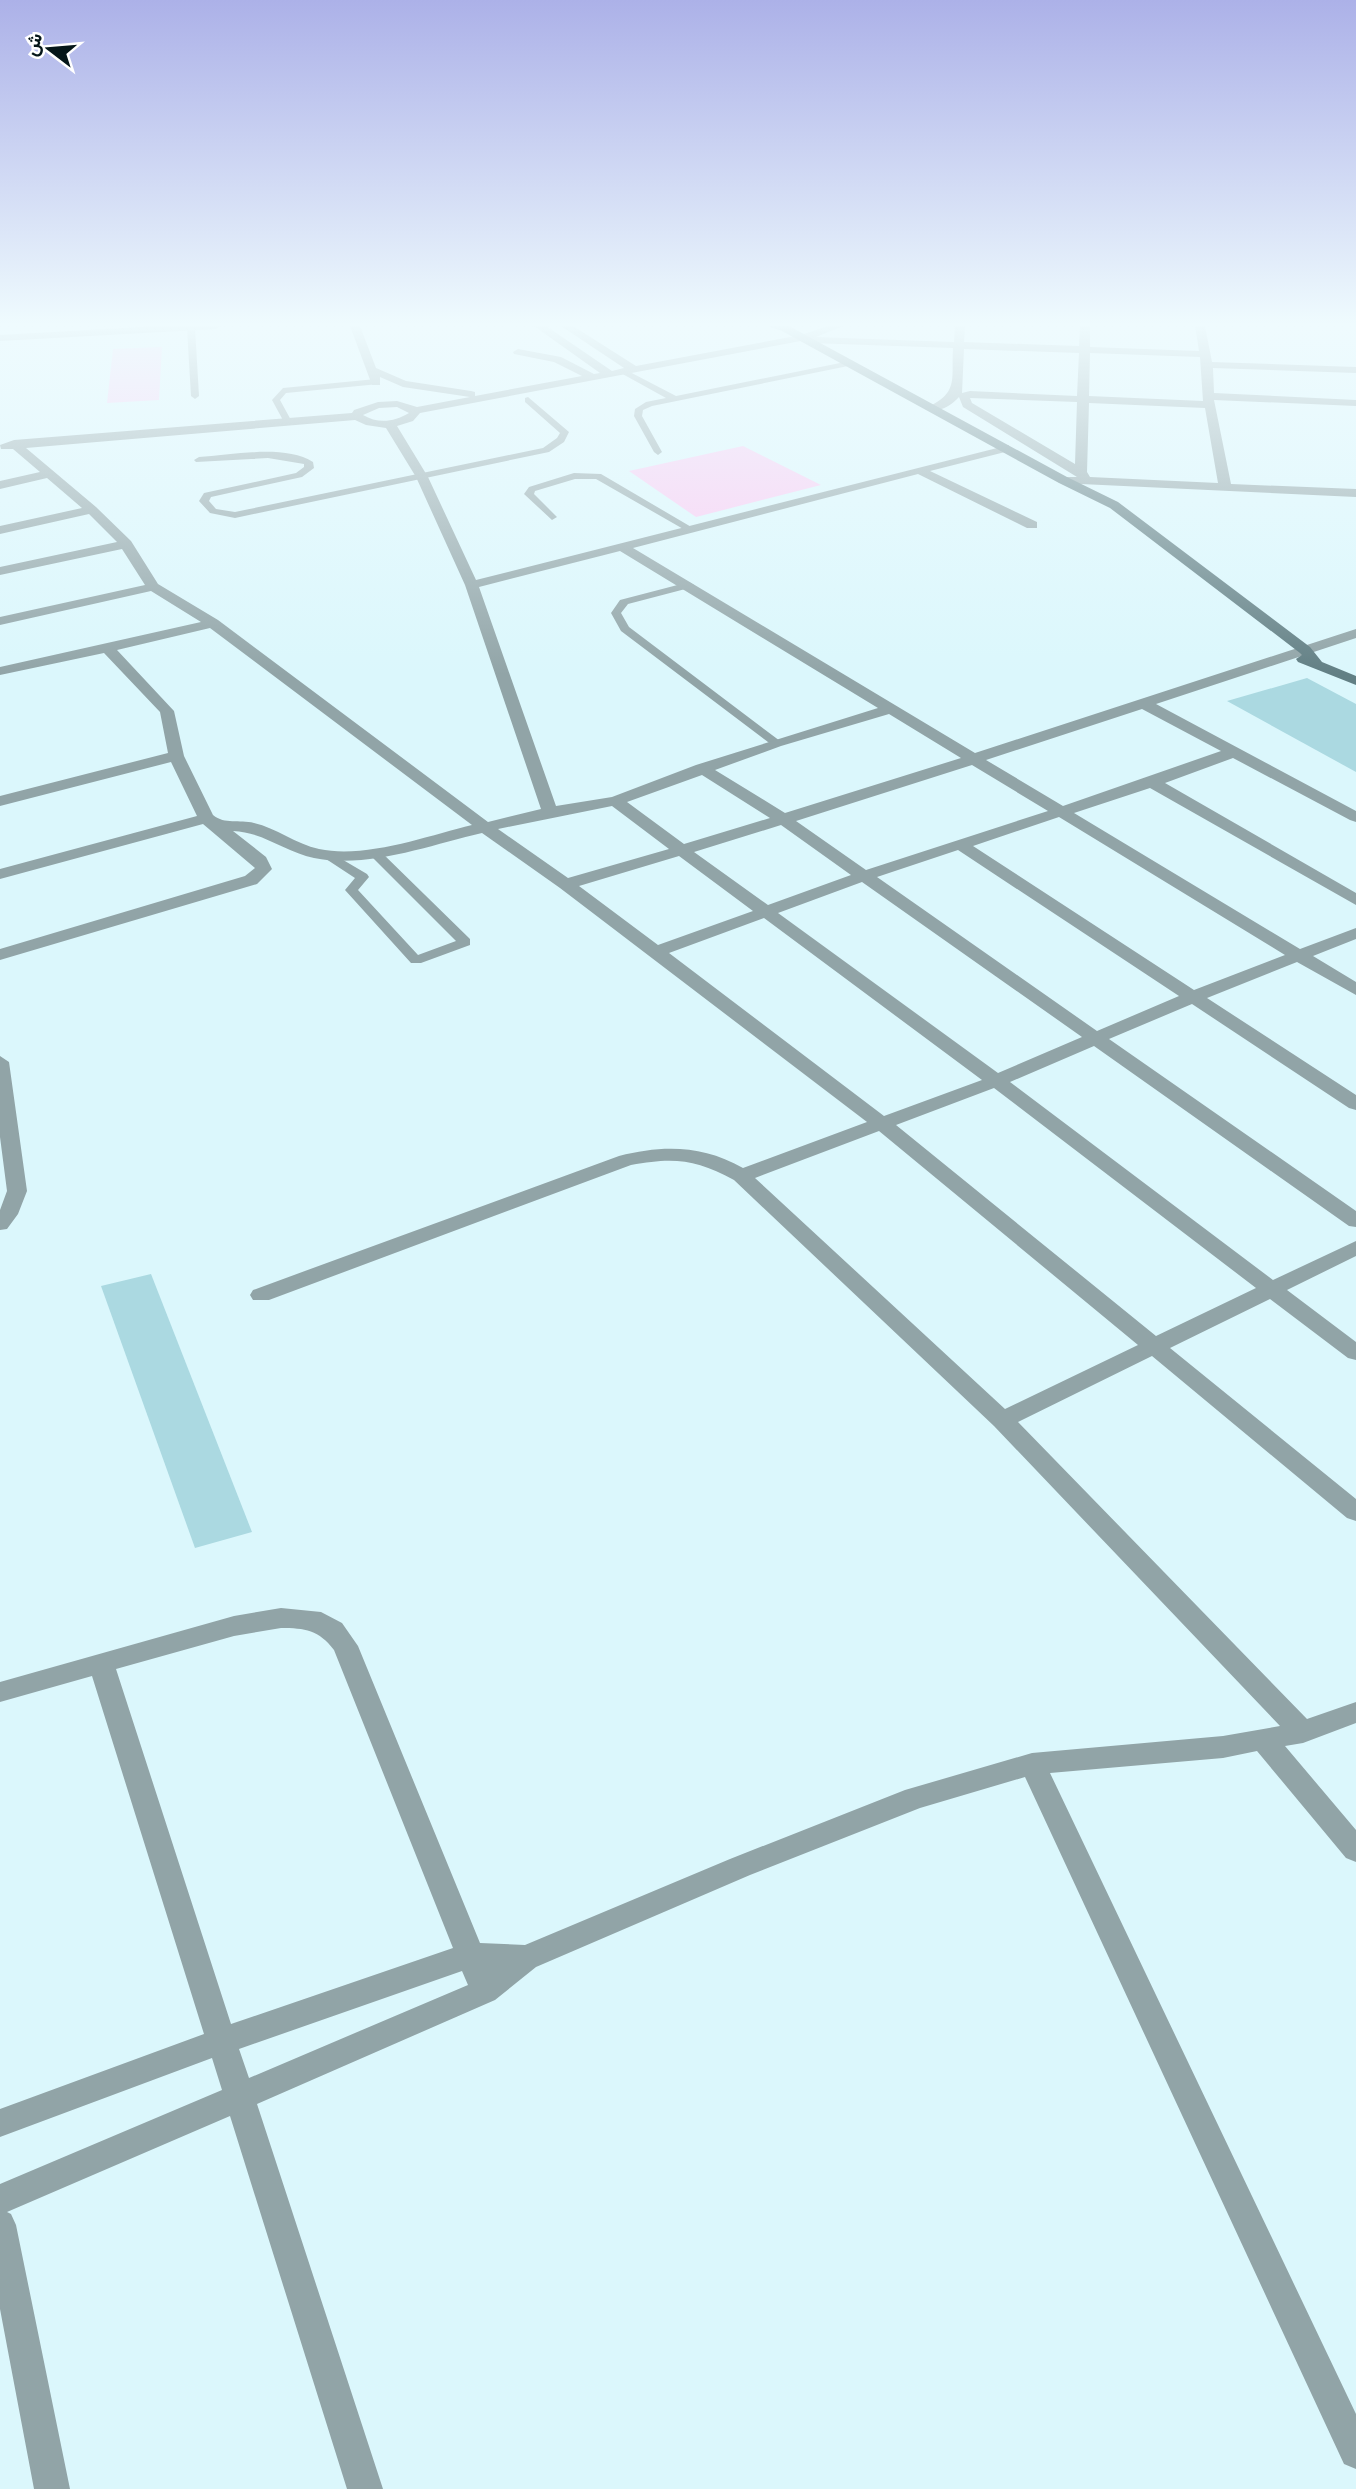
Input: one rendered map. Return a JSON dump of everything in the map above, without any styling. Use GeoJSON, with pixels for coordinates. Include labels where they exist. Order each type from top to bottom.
{"type":"FeatureCollection","features":[{"type":"Feature","properties":{"kind":"street"},"geometry":{"type":"LineString","coordinates":[[7,445],[42,442]]}},
{"type":"Feature","properties":{"kind":"street"},"geometry":{"type":"LineString","coordinates":[[401,442],[422,477],[472,585],[550,812]]}},
{"type":"Feature","properties":{"kind":"street"},"geometry":{"type":"LineString","coordinates":[[994,442],[1063,480],[1356,493]]}},
{"type":"Feature","properties":{"kind":"street"},"geometry":{"type":"LineString","coordinates":[[1024,442],[1114,505],[1305,650],[1316,663]]}},
{"type":"Feature","properties":{"kind":"street"},"geometry":{"type":"LineString","coordinates":[[1083,442],[1082,481],[1085,499],[1288,654],[1356,681]]}},
{"type":"Feature","properties":{"kind":"street"},"geometry":{"type":"LineString","coordinates":[[1217,442],[1225,487]]}},
{"type":"Feature","properties":{"kind":"street"},"geometry":{"type":"LineString","coordinates":[[7,445],[49,474],[92,510],[126,544],[153,587],[214,623],[485,827],[566,884],[882,1124],[1356,1512]]}},
{"type":"Feature","properties":{"kind":"street"},"geometry":{"type":"LineString","coordinates":[[472,585],[1004,448]]}},
{"type":"Feature","properties":{"kind":"street"},"geometry":{"type":"LineString","coordinates":[[921,471],[1032,526]]}},
{"type":"Feature","properties":{"kind":"street"},"geometry":{"type":"LineString","coordinates":[[0,485],[49,474]]}},
{"type":"Feature","properties":{"kind":"street"},"geometry":{"type":"LineString","coordinates":[[0,530],[92,510]]}},
{"type":"Feature","properties":{"kind":"street"},"geometry":{"type":"LineString","coordinates":[[0,571],[126,544]]}},
{"type":"Feature","properties":{"kind":"street"},"geometry":{"type":"LineString","coordinates":[[623,547],[1356,990]]}},
{"type":"Feature","properties":{"kind":"street"},"geometry":{"type":"LineString","coordinates":[[0,621],[153,587]]}},
{"type":"Feature","properties":{"kind":"street"},"geometry":{"type":"LineString","coordinates":[[0,671],[214,623]]}},
{"type":"Feature","properties":{"kind":"street"},"geometry":{"type":"LineString","coordinates":[[566,884],[683,851],[972,760],[1356,633]]}},
{"type":"Feature","properties":{"kind":"street"},"geometry":{"type":"LineString","coordinates":[[0,955],[251,880],[264,869],[260,861],[211,822],[176,757],[167,711],[107,648]]}},
{"type":"Feature","properties":{"kind":"street"},"geometry":{"type":"LineString","coordinates":[[1142,703],[1356,817]]}},
{"type":"Feature","properties":{"kind":"street"},"geometry":{"type":"LineString","coordinates":[[0,874],[211,822],[251,827],[329,857],[375,853],[550,812],[615,801],[775,743],[890,709]]}},
{"type":"Feature","properties":{"kind":"street"},"geometry":{"type":"LineString","coordinates":[[656,952],[863,876],[1152,782],[1234,752]]}},
{"type":"Feature","properties":{"kind":"street"},"geometry":{"type":"LineString","coordinates":[[0,801],[176,757]]}},
{"type":"Feature","properties":{"kind":"street"},"geometry":{"type":"LineString","coordinates":[[701,768],[783,819],[1356,1221]]}},
{"type":"Feature","properties":{"kind":"street"},"geometry":{"type":"LineString","coordinates":[[1152,782],[1356,900]]}},
{"type":"Feature","properties":{"kind":"street"},"geometry":{"type":"LineString","coordinates":[[615,801],[996,1081],[1356,1353]]}},
{"type":"Feature","properties":{"kind":"street"},"geometry":{"type":"LineString","coordinates":[[961,845],[1356,1104]]}},
{"type":"Feature","properties":{"kind":"street"},"geometry":{"type":"LineString","coordinates":[[741,1176],[996,1081],[1100,1039],[1193,997],[1356,933]]}},
{"type":"Feature","properties":{"kind":"street"},"geometry":{"type":"LineString","coordinates":[[0,1062],[18,1191],[0,1224]]}},
{"type":"Feature","properties":{"kind":"street"},"geometry":{"type":"LineString","coordinates":[[261,1295],[626,1160],[665,1152],[699,1157],[722,1164],[741,1176],[1002,1420],[1303,1732]]}},
{"type":"Feature","properties":{"kind":"street"},"geometry":{"type":"LineString","coordinates":[[1002,1420],[1356,1248]]}},
{"type":"Feature","properties":{"kind":"street"},"geometry":{"type":"LineString","coordinates":[[0,1692],[234,1626],[281,1618],[312,1619],[333,1629],[345,1646],[485,1991]]}},
{"type":"Feature","properties":{"kind":"street"},"geometry":{"type":"LineString","coordinates":[[101,1664],[365,2489]]}},
{"type":"Feature","properties":{"kind":"street"},"geometry":{"type":"LineString","coordinates":[[0,2200],[485,1991],[526,1958],[740,1867],[915,1798],[1032,1764],[1223,1747],[1303,1732],[1356,1712]]}},
{"type":"Feature","properties":{"kind":"street"},"geometry":{"type":"LineString","coordinates":[[1262,1738],[1356,1850]]}},
{"type":"Feature","properties":{"kind":"street"},"geometry":{"type":"LineString","coordinates":[[1032,1764],[1356,2452]]}},
{"type":"Feature","properties":{"kind":"street"},"geometry":{"type":"LineString","coordinates":[[0,2123],[222,2041],[470,1955],[526,1958]]}},
{"type":"Feature","properties":{"kind":"street"},"geometry":{"type":"LineString","coordinates":[[0,2225],[52,2489]]}},
{"type":"Feature","properties":{"kind":"lane"},"geometry":{"type":"LineString","coordinates":[[199,460],[273,456],[296,457],[308,462],[309,468],[299,475],[207,495],[204,501],[206,507],[215,513],[235,515],[546,450],[558,442]]}},
{"type":"Feature","properties":{"kind":"lane"},"geometry":{"type":"LineString","coordinates":[[653,442],[658,452]]}},
{"type":"Feature","properties":{"kind":"lane"},"geometry":{"type":"LineString","coordinates":[[552,517],[529,494],[532,489],[574,476],[598,476],[688,528]]}},
{"type":"Feature","properties":{"kind":"lane"},"geometry":{"type":"LineString","coordinates":[[689,585],[624,602],[616,613],[625,629],[775,743]]}},
{"type":"Feature","properties":{"kind":"lane"},"geometry":{"type":"LineString","coordinates":[[329,857],[363,877],[351,890],[416,960],[465,942],[375,853]]}},
{"type":"Feature","properties":{"kind":"shaded area"},"geometry":{"type":"Polygon","coordinates":[[[743,446],[821,485],[696,517],[629,471],[743,446]]]}},
{"type":"Feature","properties":{"kind":"building"},"geometry":{"type":"Polygon","coordinates":[[[1307,678],[1356,704],[1356,772],[1227,701],[1307,678]]]}},
{"type":"Feature","properties":{"kind":"building"},"geometry":{"type":"Polygon","coordinates":[[[151,1274],[252,1532],[195,1548],[101,1286],[151,1274]]]}}]}
